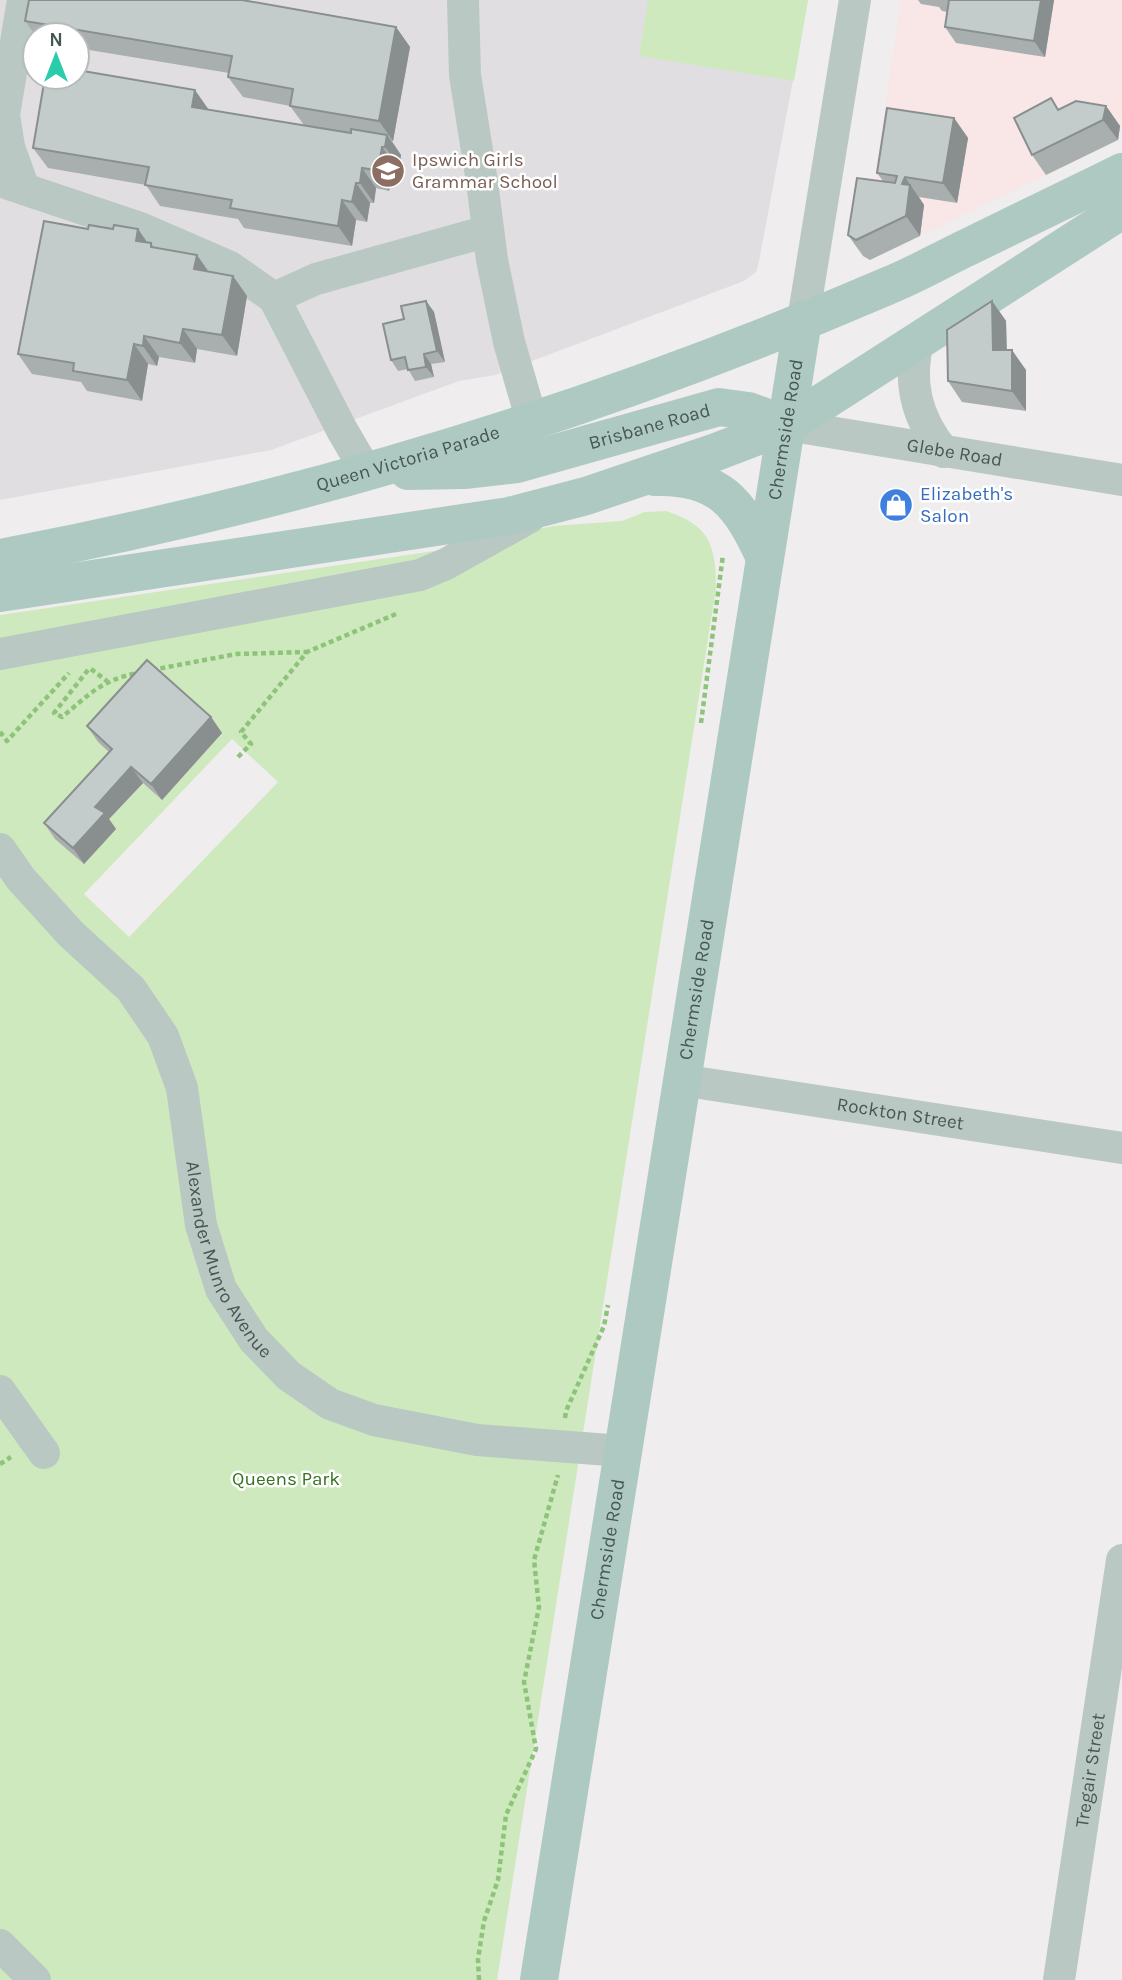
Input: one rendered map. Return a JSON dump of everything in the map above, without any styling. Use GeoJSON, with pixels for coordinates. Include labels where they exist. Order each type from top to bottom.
{"type":"FeatureCollection","features":[{"type":"Feature","properties":{"kind":"main road"},"geometry":{"type":"LineString","coordinates":[[803,320],[888,286],[1122,172]]}},
{"type":"Feature","properties":{"kind":"main road"},"geometry":{"type":"LineString","coordinates":[[0,593],[413,532],[548,507],[716,452],[787,425],[1122,210]]}},
{"type":"Feature","properties":{"kind":"main road","name":"Queen Victoria Parade"},"geometry":{"type":"LineString","coordinates":[[0,558],[233,506],[366,471],[600,398],[803,320]]}},
{"type":"Feature","properties":{"kind":"main road","name":"Chermside Road"},"geometry":{"type":"LineString","coordinates":[[539,1980],[803,320]]}},
{"type":"Feature","properties":{"kind":"main road","name":"Brisbane Road"},"geometry":{"type":"LineString","coordinates":[[366,471],[464,470],[517,464],[719,407],[748,411],[787,425]]}},
{"type":"Feature","properties":{"kind":"main road"},"geometry":{"type":"LineString","coordinates":[[642,477],[684,478],[701,481],[718,490],[733,502],[744,516],[765,558]]}},
{"type":"Feature","properties":{"kind":"street"},"geometry":{"type":"LineString","coordinates":[[23,0],[4,115],[12,185],[140,228],[230,267],[274,298],[366,471]]}},
{"type":"Feature","properties":{"kind":"street"},"geometry":{"type":"LineString","coordinates":[[463,0],[465,75],[492,260],[509,342],[532,421]]}},
{"type":"Feature","properties":{"kind":"street","name":"Chermside Road"},"geometry":{"type":"LineString","coordinates":[[803,320],[855,0]]}},
{"type":"Feature","properties":{"kind":"street"},"geometry":{"type":"LineString","coordinates":[[274,298],[316,279],[488,231]]}},
{"type":"Feature","properties":{"kind":"street"},"geometry":{"type":"LineString","coordinates":[[919,338],[913,368],[915,394],[926,428],[944,452]]}},
{"type":"Feature","properties":{"kind":"street","name":"Glebe Road"},"geometry":{"type":"LineString","coordinates":[[787,425],[1122,480]]}},
{"type":"Feature","properties":{"kind":"street"},"geometry":{"type":"LineString","coordinates":[[0,654],[420,575],[446,564],[548,507]]}},
{"type":"Feature","properties":{"kind":"street","name":"Alexander Munro Avenue"},"geometry":{"type":"LineString","coordinates":[[0,849],[21,879],[71,934],[131,989],[163,1036],[182,1088],[201,1225],[221,1289],[254,1340],[289,1376],[330,1404],[374,1420],[477,1440],[623,1451]]}},
{"type":"Feature","properties":{"kind":"street","name":"Rockton Street"},"geometry":{"type":"LineString","coordinates":[[681,1080],[1122,1148]]}},
{"type":"Feature","properties":{"kind":"street"},"geometry":{"type":"LineString","coordinates":[[0,1391],[44,1453]]}},
{"type":"Feature","properties":{"kind":"street","name":"Tregair Street"},"geometry":{"type":"LineString","coordinates":[[1059,1980],[1122,1560]]}},
{"type":"Feature","properties":{"kind":"street"},"geometry":{"type":"LineString","coordinates":[[0,1945],[35,1980]]}},
{"type":"Feature","properties":{"kind":"path"},"geometry":{"type":"LineString","coordinates":[[699,734],[723,551]]}},
{"type":"Feature","properties":{"kind":"path"},"geometry":{"type":"LineString","coordinates":[[107,681],[89,668],[54,713],[62,717],[107,681],[236,654],[307,652],[404,610]]}},
{"type":"Feature","properties":{"kind":"path"},"geometry":{"type":"LineString","coordinates":[[238,757],[251,744],[241,732],[307,652]]}},
{"type":"Feature","properties":{"kind":"path"},"geometry":{"type":"LineString","coordinates":[[0,732],[7,741],[70,672]]}},
{"type":"Feature","properties":{"kind":"path"},"geometry":{"type":"LineString","coordinates":[[479,1980],[478,1959],[484,1921],[498,1880],[506,1815],[536,1749],[524,1682],[539,1607],[534,1560],[558,1476],[566,1411],[604,1326],[609,1297]]}},
{"type":"Feature","properties":{"kind":"shaded area","name":"Ipswich Girls Grammar School"},"geometry":{"type":"Polygon","coordinates":[[[0,0],[808,0],[756,272],[744,281],[495,375],[459,381],[271,450],[0,500],[0,0]]]}},
{"type":"Feature","properties":{"kind":"shaded area"},"geometry":{"type":"Polygon","coordinates":[[[901,0],[1122,0],[1122,116],[1118,140],[870,260],[863,256],[901,0]]]}},
{"type":"Feature","properties":{"kind":"green space"},"geometry":{"type":"Polygon","coordinates":[[[648,0],[808,0],[794,81],[639,56],[648,0]]]}},
{"type":"Feature","properties":{"kind":"green space","name":"Queens Park"},"geometry":{"type":"Polygon","coordinates":[[[666,511],[701,530],[712,548],[716,588],[497,1980],[0,1980],[0,615],[441,550],[553,526],[622,521],[645,512],[666,511]],[[232,739],[84,894],[129,937],[278,782],[232,739]]]}},
{"type":"Feature","properties":{"kind":"building"},"geometry":{"type":"Polygon","coordinates":[[[29,0],[242,0],[396,27],[379,121],[290,106],[293,89],[228,77],[232,56],[91,32],[91,21],[25,21],[29,0]]]}},
{"type":"Feature","properties":{"kind":"building"},"geometry":{"type":"Polygon","coordinates":[[[949,0],[1041,0],[1034,41],[945,27],[949,0]]]}},
{"type":"Feature","properties":{"kind":"building"},"geometry":{"type":"Polygon","coordinates":[[[91,72],[195,90],[192,107],[351,133],[351,129],[387,135],[375,170],[362,168],[360,183],[356,183],[352,202],[342,200],[338,226],[230,208],[232,200],[145,185],[149,167],[33,148],[43,91],[91,91],[91,72]]]}},
{"type":"Feature","properties":{"kind":"building"},"geometry":{"type":"Polygon","coordinates":[[[1051,98],[1058,110],[1076,101],[1106,106],[1103,120],[1032,155],[1014,118],[1051,98]]]}},
{"type":"Feature","properties":{"kind":"building"},"geometry":{"type":"Polygon","coordinates":[[[887,108],[954,118],[943,183],[905,177],[902,184],[910,185],[906,216],[856,240],[848,235],[857,178],[895,183],[897,176],[877,173],[887,108]]]}},
{"type":"Feature","properties":{"kind":"building"},"geometry":{"type":"Polygon","coordinates":[[[44,221],[88,229],[89,225],[113,229],[114,225],[138,229],[136,241],[151,243],[151,247],[197,255],[194,269],[233,276],[222,335],[183,329],[180,343],[144,336],[143,346],[134,344],[127,380],[73,371],[74,363],[18,354],[44,221]]]}},
{"type":"Feature","properties":{"kind":"building"},"geometry":{"type":"Polygon","coordinates":[[[426,301],[437,351],[424,354],[426,367],[408,370],[405,357],[391,360],[383,324],[404,319],[401,306],[426,301]]]}},
{"type":"Feature","properties":{"kind":"building"},"geometry":{"type":"Polygon","coordinates":[[[992,301],[993,350],[1012,350],[1012,391],[948,381],[947,330],[992,301]]]}},
{"type":"Feature","properties":{"kind":"building"},"geometry":{"type":"Polygon","coordinates":[[[147,660],[211,717],[151,784],[131,767],[95,807],[105,813],[73,848],[44,823],[112,749],[87,726],[147,660]]]}},
{"type":"Feature","properties":{"kind":"place","name":"Ipswich Girls Grammar School"},"geometry":{"type":"Point","coordinates":[388,171]}},
{"type":"Feature","properties":{"kind":"place","name":"Elizabeth's Salon"},"geometry":{"type":"Point","coordinates":[896,505]}}]}
